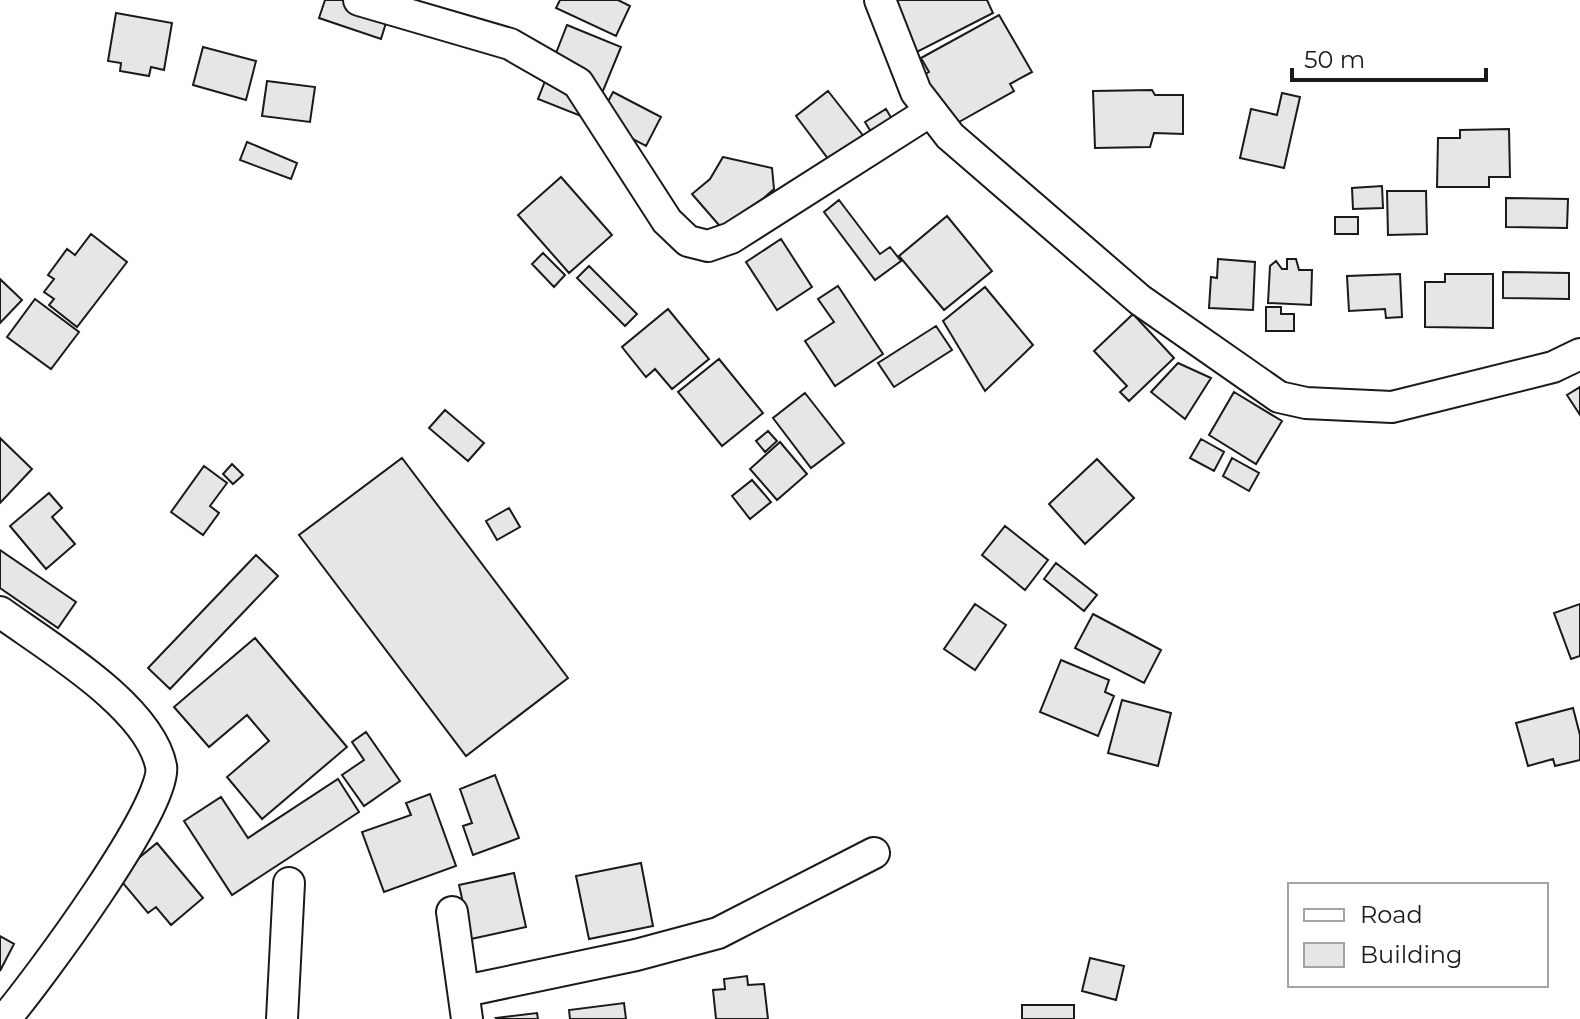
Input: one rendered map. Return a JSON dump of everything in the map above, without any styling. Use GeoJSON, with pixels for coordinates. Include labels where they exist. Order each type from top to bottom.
{"type":"FeatureCollection","features":[{"type":"Feature","properties":{"kind":"street"},"geometry":{"type":"LineString","coordinates":[[359,0],[510,44],[578,83],[667,221],[688,241],[708,246],[731,238],[929,112]]}},
{"type":"Feature","properties":{"kind":"street"},"geometry":{"type":"LineString","coordinates":[[880,0],[902,62],[929,112],[950,136],[1140,300],[1279,397],[1306,403],[1392,407],[1553,367],[1580,354]]}},
{"type":"Feature","properties":{"kind":"street"},"geometry":{"type":"LineString","coordinates":[[0,612],[116,697],[147,736],[162,767],[155,800],[137,834],[5,1019]]}},
{"type":"Feature","properties":{"kind":"street"},"geometry":{"type":"LineString","coordinates":[[452,912],[466,1005],[718,933],[874,853]]}},
{"type":"Feature","properties":{"kind":"street"},"geometry":{"type":"LineString","coordinates":[[282,1019],[289,883]]}},
{"type":"Feature","properties":{"kind":"building"},"geometry":{"type":"Polygon","coordinates":[[[325,0],[393,0],[381,39],[319,18],[325,0]]]}},
{"type":"Feature","properties":{"kind":"building"},"geometry":{"type":"Polygon","coordinates":[[[560,0],[618,0],[630,6],[616,36],[556,8],[560,0]]]}},
{"type":"Feature","properties":{"kind":"building"},"geometry":{"type":"Polygon","coordinates":[[[884,0],[987,0],[993,13],[913,54],[884,0]]]}},
{"type":"Feature","properties":{"kind":"building"},"geometry":{"type":"Polygon","coordinates":[[[116,13],[172,23],[164,70],[151,67],[149,76],[120,71],[121,63],[108,61],[116,13]]]}},
{"type":"Feature","properties":{"kind":"building"},"geometry":{"type":"Polygon","coordinates":[[[999,15],[1032,72],[1010,84],[1014,91],[943,131],[915,80],[929,72],[921,58],[999,15]]]}},
{"type":"Feature","properties":{"kind":"building"},"geometry":{"type":"Polygon","coordinates":[[[567,25],[621,47],[591,120],[538,99],[567,25]]]}},
{"type":"Feature","properties":{"kind":"building"},"geometry":{"type":"Polygon","coordinates":[[[203,47],[256,61],[246,100],[193,85],[203,47]]]}},
{"type":"Feature","properties":{"kind":"building"},"geometry":{"type":"Polygon","coordinates":[[[267,81],[315,87],[310,122],[262,116],[267,81]]]}},
{"type":"Feature","properties":{"kind":"building"},"geometry":{"type":"Polygon","coordinates":[[[1152,90],[1155,95],[1183,95],[1183,134],[1154,133],[1150,147],[1095,148],[1093,91],[1152,90]]]}},
{"type":"Feature","properties":{"kind":"building"},"geometry":{"type":"Polygon","coordinates":[[[828,91],[865,138],[832,164],[796,116],[828,91]]]}},
{"type":"Feature","properties":{"kind":"building"},"geometry":{"type":"Polygon","coordinates":[[[613,92],[661,117],[646,146],[633,139],[627,151],[592,132],[613,92]]]}},
{"type":"Feature","properties":{"kind":"building"},"geometry":{"type":"Polygon","coordinates":[[[1282,93],[1300,97],[1284,168],[1240,158],[1251,109],[1277,115],[1282,93]]]}},
{"type":"Feature","properties":{"kind":"building"},"geometry":{"type":"Polygon","coordinates":[[[886,109],[903,138],[882,150],[865,122],[886,109]]]}},
{"type":"Feature","properties":{"kind":"building"},"geometry":{"type":"Polygon","coordinates":[[[1509,129],[1510,177],[1489,177],[1489,187],[1437,187],[1438,138],[1460,138],[1460,130],[1509,129]]]}},
{"type":"Feature","properties":{"kind":"building"},"geometry":{"type":"Polygon","coordinates":[[[247,142],[297,163],[291,179],[240,160],[247,142]]]}},
{"type":"Feature","properties":{"kind":"building"},"geometry":{"type":"Polygon","coordinates":[[[723,157],[772,168],[774,189],[725,232],[692,194],[710,179],[723,157]]]}},
{"type":"Feature","properties":{"kind":"building"},"geometry":{"type":"Polygon","coordinates":[[[561,177],[612,235],[569,273],[518,215],[561,177]]]}},
{"type":"Feature","properties":{"kind":"building"},"geometry":{"type":"Polygon","coordinates":[[[1382,186],[1383,208],[1353,209],[1352,188],[1382,186]]]}},
{"type":"Feature","properties":{"kind":"building"},"geometry":{"type":"Polygon","coordinates":[[[1387,191],[1426,191],[1427,234],[1388,235],[1387,191]]]}},
{"type":"Feature","properties":{"kind":"building"},"geometry":{"type":"Polygon","coordinates":[[[1506,198],[1568,199],[1567,228],[1506,227],[1506,198]]]}},
{"type":"Feature","properties":{"kind":"building"},"geometry":{"type":"Polygon","coordinates":[[[839,200],[880,254],[890,247],[901,261],[875,280],[824,212],[839,200]]]}},
{"type":"Feature","properties":{"kind":"building"},"geometry":{"type":"Polygon","coordinates":[[[947,216],[992,271],[944,310],[899,256],[947,216]]]}},
{"type":"Feature","properties":{"kind":"building"},"geometry":{"type":"Polygon","coordinates":[[[1335,217],[1358,217],[1358,234],[1335,234],[1335,217]]]}},
{"type":"Feature","properties":{"kind":"building"},"geometry":{"type":"Polygon","coordinates":[[[91,234],[127,262],[77,327],[49,305],[54,299],[44,292],[54,279],[48,275],[67,249],[75,255],[91,234]]]}},
{"type":"Feature","properties":{"kind":"building"},"geometry":{"type":"Polygon","coordinates":[[[781,239],[812,287],[777,310],[746,262],[781,239]]]}},
{"type":"Feature","properties":{"kind":"building"},"geometry":{"type":"Polygon","coordinates":[[[543,253],[565,275],[554,287],[532,264],[543,253]]]}},
{"type":"Feature","properties":{"kind":"building"},"geometry":{"type":"Polygon","coordinates":[[[1218,259],[1255,262],[1253,310],[1209,308],[1211,277],[1217,278],[1218,259]]]}},
{"type":"Feature","properties":{"kind":"building"},"geometry":{"type":"Polygon","coordinates":[[[1287,259],[1296,259],[1299,270],[1312,270],[1311,305],[1268,303],[1270,266],[1276,261],[1282,269],[1287,269],[1287,259]]]}},
{"type":"Feature","properties":{"kind":"building"},"geometry":{"type":"Polygon","coordinates":[[[589,266],[637,314],[625,326],[577,278],[589,266]]]}},
{"type":"Feature","properties":{"kind":"building"},"geometry":{"type":"Polygon","coordinates":[[[1503,272],[1569,273],[1569,299],[1503,298],[1503,272]]]}},
{"type":"Feature","properties":{"kind":"building"},"geometry":{"type":"Polygon","coordinates":[[[1400,274],[1402,317],[1386,318],[1385,309],[1349,311],[1347,276],[1400,274]]]}},
{"type":"Feature","properties":{"kind":"building"},"geometry":{"type":"Polygon","coordinates":[[[1445,274],[1493,274],[1493,328],[1425,327],[1425,282],[1445,282],[1445,274]]]}},
{"type":"Feature","properties":{"kind":"building"},"geometry":{"type":"Polygon","coordinates":[[[0,279],[22,300],[0,323],[0,279]]]}},
{"type":"Feature","properties":{"kind":"building"},"geometry":{"type":"Polygon","coordinates":[[[838,286],[883,354],[835,386],[805,341],[834,322],[818,299],[838,286]]]}},
{"type":"Feature","properties":{"kind":"building"},"geometry":{"type":"Polygon","coordinates":[[[985,287],[1033,345],[985,391],[943,321],[985,287]]]}},
{"type":"Feature","properties":{"kind":"building"},"geometry":{"type":"Polygon","coordinates":[[[35,299],[79,332],[51,369],[7,337],[35,299]]]}},
{"type":"Feature","properties":{"kind":"building"},"geometry":{"type":"Polygon","coordinates":[[[1266,307],[1281,307],[1281,314],[1294,314],[1294,331],[1266,331],[1266,307]]]}},
{"type":"Feature","properties":{"kind":"building"},"geometry":{"type":"Polygon","coordinates":[[[668,309],[709,359],[672,389],[655,369],[646,377],[622,347],[668,309]]]}},
{"type":"Feature","properties":{"kind":"building"},"geometry":{"type":"Polygon","coordinates":[[[1133,314],[1174,358],[1129,401],[1120,392],[1127,386],[1094,351],[1133,314]]]}},
{"type":"Feature","properties":{"kind":"building"},"geometry":{"type":"Polygon","coordinates":[[[936,326],[952,350],[894,387],[878,363],[936,326]]]}},
{"type":"Feature","properties":{"kind":"building"},"geometry":{"type":"Polygon","coordinates":[[[719,359],[763,413],[722,446],[678,392],[719,359]]]}},
{"type":"Feature","properties":{"kind":"building"},"geometry":{"type":"Polygon","coordinates":[[[1178,363],[1211,378],[1185,419],[1151,392],[1178,363]]]}},
{"type":"Feature","properties":{"kind":"building"},"geometry":{"type":"Polygon","coordinates":[[[1580,387],[1580,415],[1567,395],[1580,387]]]}},
{"type":"Feature","properties":{"kind":"building"},"geometry":{"type":"Polygon","coordinates":[[[1234,392],[1282,421],[1256,464],[1209,435],[1234,392]]]}},
{"type":"Feature","properties":{"kind":"building"},"geometry":{"type":"Polygon","coordinates":[[[805,393],[844,443],[811,468],[773,418],[805,393]]]}},
{"type":"Feature","properties":{"kind":"building"},"geometry":{"type":"Polygon","coordinates":[[[445,410],[484,443],[468,461],[429,428],[445,410]]]}},
{"type":"Feature","properties":{"kind":"building"},"geometry":{"type":"Polygon","coordinates":[[[768,431],[777,441],[765,452],[756,441],[768,431]]]}},
{"type":"Feature","properties":{"kind":"building"},"geometry":{"type":"Polygon","coordinates":[[[0,438],[32,469],[0,503],[0,438]]]}},
{"type":"Feature","properties":{"kind":"building"},"geometry":{"type":"Polygon","coordinates":[[[1201,439],[1224,452],[1214,471],[1190,458],[1201,439]]]}},
{"type":"Feature","properties":{"kind":"building"},"geometry":{"type":"Polygon","coordinates":[[[780,442],[807,474],[777,500],[750,469],[780,442]]]}},
{"type":"Feature","properties":{"kind":"building"},"geometry":{"type":"Polygon","coordinates":[[[402,458],[568,678],[466,756],[299,535],[402,458]]]}},
{"type":"Feature","properties":{"kind":"building"},"geometry":{"type":"Polygon","coordinates":[[[1232,458],[1259,473],[1249,491],[1223,476],[1232,458]]]}},
{"type":"Feature","properties":{"kind":"building"},"geometry":{"type":"Polygon","coordinates":[[[1097,459],[1134,498],[1085,544],[1049,504],[1097,459]]]}},
{"type":"Feature","properties":{"kind":"building"},"geometry":{"type":"Polygon","coordinates":[[[232,464],[243,475],[233,484],[223,474],[232,464]]]}},
{"type":"Feature","properties":{"kind":"building"},"geometry":{"type":"Polygon","coordinates":[[[204,466],[227,483],[210,506],[219,513],[203,535],[171,512],[204,466]]]}},
{"type":"Feature","properties":{"kind":"building"},"geometry":{"type":"Polygon","coordinates":[[[752,480],[771,502],[750,519],[732,496],[752,480]]]}},
{"type":"Feature","properties":{"kind":"building"},"geometry":{"type":"Polygon","coordinates":[[[49,493],[62,508],[52,517],[75,544],[46,569],[10,526],[49,493]]]}},
{"type":"Feature","properties":{"kind":"building"},"geometry":{"type":"Polygon","coordinates":[[[509,508],[520,527],[497,540],[486,521],[509,508]]]}},
{"type":"Feature","properties":{"kind":"building"},"geometry":{"type":"Polygon","coordinates":[[[1005,526],[1048,560],[1025,590],[982,555],[1005,526]]]}},
{"type":"Feature","properties":{"kind":"building"},"geometry":{"type":"Polygon","coordinates":[[[0,550],[76,602],[58,628],[0,588],[0,550]]]}},
{"type":"Feature","properties":{"kind":"building"},"geometry":{"type":"Polygon","coordinates":[[[256,555],[278,576],[170,689],[148,668],[256,555]]]}},
{"type":"Feature","properties":{"kind":"building"},"geometry":{"type":"Polygon","coordinates":[[[1056,563],[1097,595],[1084,611],[1044,579],[1056,563]]]}},
{"type":"Feature","properties":{"kind":"building"},"geometry":{"type":"Polygon","coordinates":[[[975,604],[1006,625],[975,670],[944,649],[975,604]]]}},
{"type":"Feature","properties":{"kind":"building"},"geometry":{"type":"Polygon","coordinates":[[[1580,604],[1580,656],[1571,659],[1554,613],[1580,604]]]}},
{"type":"Feature","properties":{"kind":"building"},"geometry":{"type":"Polygon","coordinates":[[[1093,614],[1161,650],[1144,683],[1075,648],[1093,614]]]}},
{"type":"Feature","properties":{"kind":"building"},"geometry":{"type":"Polygon","coordinates":[[[255,638],[347,747],[262,819],[227,777],[269,741],[247,715],[209,747],[174,707],[255,638]]]}},
{"type":"Feature","properties":{"kind":"building"},"geometry":{"type":"Polygon","coordinates":[[[1061,660],[1109,680],[1105,692],[1114,696],[1098,736],[1040,712],[1061,660]]]}},
{"type":"Feature","properties":{"kind":"building"},"geometry":{"type":"Polygon","coordinates":[[[1122,700],[1171,713],[1158,766],[1108,753],[1122,700]]]}},
{"type":"Feature","properties":{"kind":"building"},"geometry":{"type":"Polygon","coordinates":[[[1573,708],[1580,735],[1580,760],[1555,766],[1553,759],[1528,766],[1516,723],[1573,708]]]}},
{"type":"Feature","properties":{"kind":"building"},"geometry":{"type":"Polygon","coordinates":[[[366,732],[400,781],[364,806],[342,775],[364,760],[352,742],[366,732]]]}},
{"type":"Feature","properties":{"kind":"building"},"geometry":{"type":"Polygon","coordinates":[[[495,775],[519,838],[473,855],[463,826],[472,823],[460,789],[495,775]]]}},
{"type":"Feature","properties":{"kind":"building"},"geometry":{"type":"Polygon","coordinates":[[[338,779],[359,812],[232,895],[184,821],[221,797],[248,838],[338,779]]]}},
{"type":"Feature","properties":{"kind":"building"},"geometry":{"type":"Polygon","coordinates":[[[430,794],[456,866],[384,892],[362,832],[411,815],[406,803],[430,794]]]}},
{"type":"Feature","properties":{"kind":"building"},"geometry":{"type":"Polygon","coordinates":[[[157,843],[203,898],[171,925],[156,907],[148,913],[117,876],[157,843]]]}},
{"type":"Feature","properties":{"kind":"building"},"geometry":{"type":"Polygon","coordinates":[[[641,863],[653,926],[589,939],[576,876],[641,863]]]}},
{"type":"Feature","properties":{"kind":"building"},"geometry":{"type":"Polygon","coordinates":[[[514,873],[526,927],[471,939],[459,885],[514,873]]]}},
{"type":"Feature","properties":{"kind":"building"},"geometry":{"type":"Polygon","coordinates":[[[0,936],[14,944],[0,971],[0,936]]]}},
{"type":"Feature","properties":{"kind":"building"},"geometry":{"type":"Polygon","coordinates":[[[1090,958],[1124,966],[1116,1000],[1082,991],[1090,958]]]}},
{"type":"Feature","properties":{"kind":"building"},"geometry":{"type":"Polygon","coordinates":[[[747,976],[748,985],[764,984],[768,1019],[716,1019],[713,990],[725,989],[724,979],[747,976]]]}},
{"type":"Feature","properties":{"kind":"building"},"geometry":{"type":"Polygon","coordinates":[[[624,1003],[626,1019],[570,1019],[569,1010],[624,1003]]]}},
{"type":"Feature","properties":{"kind":"building"},"geometry":{"type":"Polygon","coordinates":[[[1022,1005],[1074,1005],[1074,1019],[1022,1019],[1022,1005]]]}},
{"type":"Feature","properties":{"kind":"building"},"geometry":{"type":"Polygon","coordinates":[[[537,1013],[538,1019],[496,1018],[537,1013]]]}}]}
